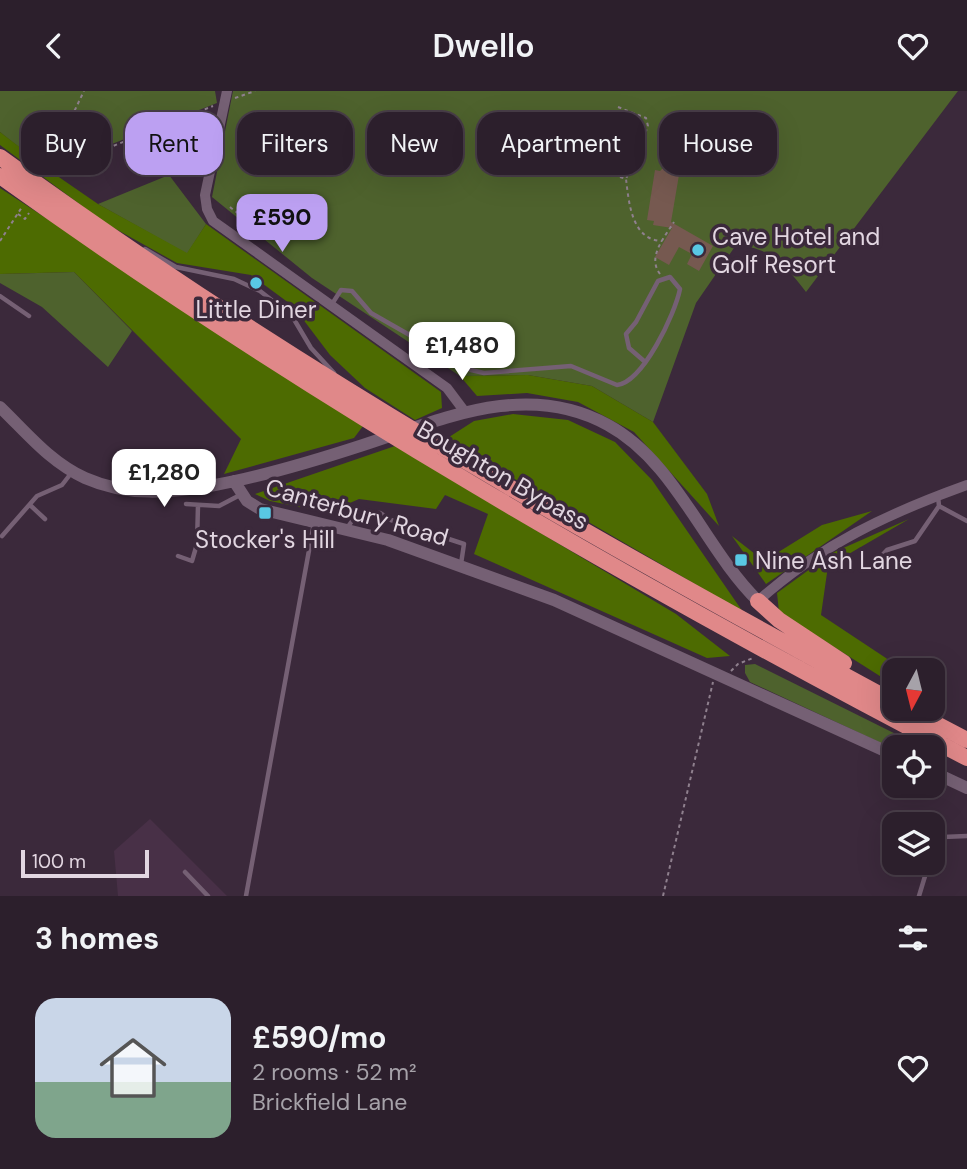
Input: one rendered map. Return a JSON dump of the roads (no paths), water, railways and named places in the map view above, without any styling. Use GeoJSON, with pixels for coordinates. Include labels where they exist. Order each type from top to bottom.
{"type":"FeatureCollection","features":[{"type":"Feature","properties":{"kind":"highway","name":"Boughton Bypass"},"geometry":{"type":"LineString","coordinates":[[0,157],[100,227],[382,411],[585,532],[882,695]]}},
{"type":"Feature","properties":{"kind":"highway","name":"Boughton Bypass"},"geometry":{"type":"LineString","coordinates":[[0,176],[198,312],[434,461],[707,619],[967,758]]}},
{"type":"Feature","properties":{"kind":"highway"},"geometry":{"type":"LineString","coordinates":[[758,601],[800,635],[882,687]]}},
{"type":"Feature","properties":{"kind":"highway"},"geometry":{"type":"LineString","coordinates":[[930,721],[967,740]]}},
{"type":"Feature","properties":{"kind":"highway"},"geometry":{"type":"LineString","coordinates":[[932,721],[938,725]]}},
{"type":"Feature","properties":{"kind":"street"},"geometry":{"type":"LineString","coordinates":[[227,96],[205,195],[210,216],[222,230],[446,389],[465,412]]}},
{"type":"Feature","properties":{"kind":"street","name":"Canterbury Road"},"geometry":{"type":"LineString","coordinates":[[758,601],[721,558],[654,463],[627,437],[609,425],[570,409],[538,404],[497,405],[465,412],[353,448],[234,481],[241,494],[260,509],[388,540],[554,600],[882,749]]}},
{"type":"Feature","properties":{"kind":"street"},"geometry":{"type":"LineString","coordinates":[[0,407],[51,457],[73,471],[106,485],[150,493],[234,481]]}},
{"type":"Feature","properties":{"kind":"street"},"geometry":{"type":"LineString","coordinates":[[758,601],[795,568],[829,545],[885,516],[938,501],[967,485]]}},
{"type":"Feature","properties":{"kind":"street"},"geometry":{"type":"LineString","coordinates":[[945,778],[967,788]]}},
{"type":"Feature","properties":{"kind":"lane"},"geometry":{"type":"LineString","coordinates":[[100,227],[176,267],[234,279],[260,291],[292,317],[311,348],[332,372],[382,411]]}},
{"type":"Feature","properties":{"kind":"lane"},"geometry":{"type":"LineString","coordinates":[[330,307],[341,291],[352,291],[371,313],[463,367],[480,373],[571,366],[617,385],[636,377],[643,361],[673,316],[680,289],[670,277],[663,278],[654,286],[636,322],[626,334],[629,348],[643,361]]}},
{"type":"Feature","properties":{"kind":"lane"},"geometry":{"type":"LineString","coordinates":[[0,296],[29,316]]}},
{"type":"Feature","properties":{"kind":"lane"},"geometry":{"type":"LineString","coordinates":[[2,536],[37,496],[62,485],[73,471]]}},
{"type":"Feature","properties":{"kind":"lane"},"geometry":{"type":"LineString","coordinates":[[186,504],[222,506],[241,494]]}},
{"type":"Feature","properties":{"kind":"lane"},"geometry":{"type":"LineString","coordinates":[[872,566],[887,549],[915,541],[938,501],[967,521]]}},
{"type":"Feature","properties":{"kind":"lane"},"geometry":{"type":"LineString","coordinates":[[30,505],[45,519]]}},
{"type":"Feature","properties":{"kind":"lane"},"geometry":{"type":"LineString","coordinates":[[177,556],[192,561],[195,554],[198,505]]}},
{"type":"Feature","properties":{"kind":"lane"},"geometry":{"type":"LineString","coordinates":[[347,530],[357,514],[380,513],[391,520],[464,544],[466,549],[461,565]]}},
{"type":"Feature","properties":{"kind":"lane"},"geometry":{"type":"LineString","coordinates":[[246,896],[314,522]]}},
{"type":"Feature","properties":{"kind":"lane"},"geometry":{"type":"LineString","coordinates":[[945,837],[967,837]]}},
{"type":"Feature","properties":{"kind":"lane"},"geometry":{"type":"LineString","coordinates":[[184,872],[208,896]]}},
{"type":"Feature","properties":{"kind":"lane"},"geometry":{"type":"LineString","coordinates":[[919,896],[925,875]]}},
{"type":"Feature","properties":{"kind":"place","name":"Cave Hotel and Golf Resort"},"geometry":{"type":"Point","coordinates":[698,250]}},
{"type":"Feature","properties":{"kind":"place","name":"Little Diner"},"geometry":{"type":"Point","coordinates":[256,283]}},
{"type":"Feature","properties":{"kind":"place","name":"Stocker's Hill"},"geometry":{"type":"Point","coordinates":[265,513]}},
{"type":"Feature","properties":{"kind":"place","name":"Nine Ash Lane"},"geometry":{"type":"Point","coordinates":[741,560]}}]}
